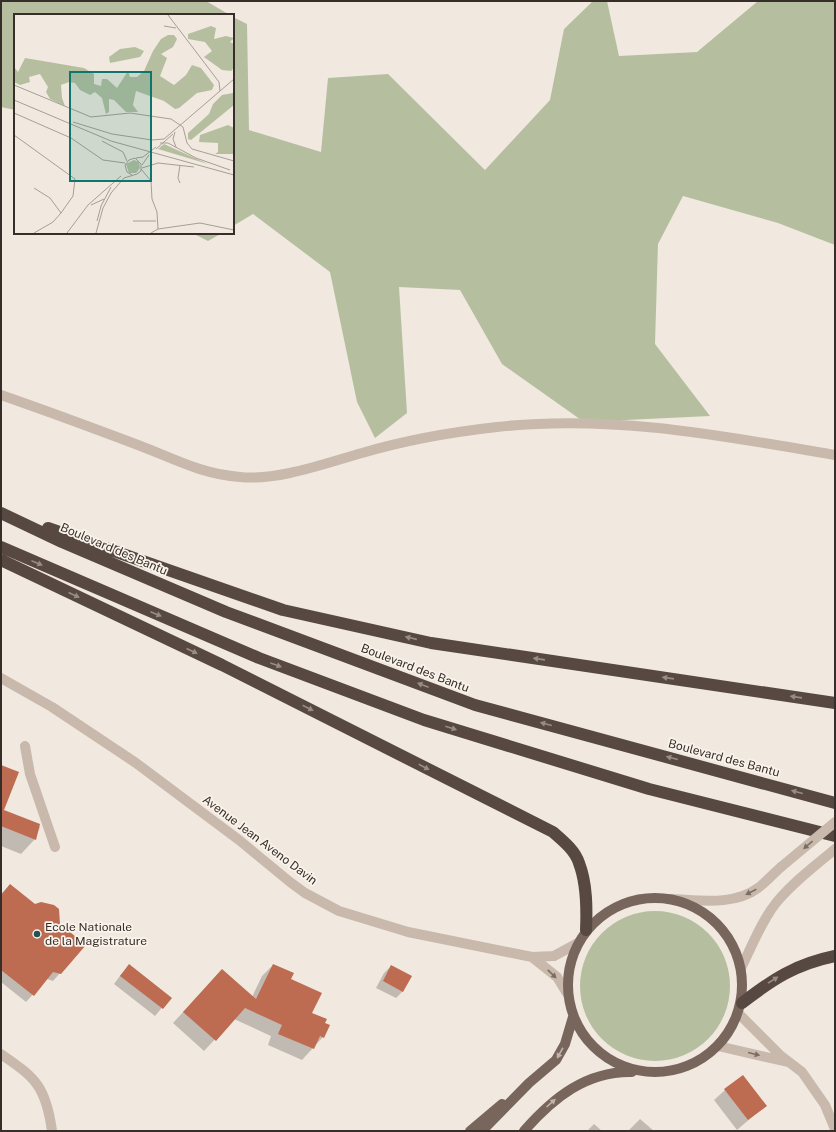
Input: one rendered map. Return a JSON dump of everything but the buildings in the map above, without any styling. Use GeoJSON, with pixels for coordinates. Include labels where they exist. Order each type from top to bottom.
{"type":"FeatureCollection","features":[{"type":"Feature","properties":{"kind":"highway"},"geometry":{"type":"LineString","coordinates":[[1,512],[283,610],[431,642],[835,703]]}},
{"type":"Feature","properties":{"kind":"highway","name":"Boulevard des Bantu"},"geometry":{"type":"LineString","coordinates":[[1,512],[62,542],[226,612],[475,705],[835,803]]}},
{"type":"Feature","properties":{"kind":"highway"},"geometry":{"type":"LineString","coordinates":[[1,547],[260,658],[424,720],[649,789],[835,836]]}},
{"type":"Feature","properties":{"kind":"highway"},"geometry":{"type":"LineString","coordinates":[[1,560],[222,665],[553,832],[566,844],[579,862],[587,903],[586,930]]}},
{"type":"Feature","properties":{"kind":"highway"},"geometry":{"type":"LineString","coordinates":[[740,1008],[770,981],[786,972],[835,956]]}},
{"type":"Feature","properties":{"kind":"main road"},"geometry":{"type":"LineString","coordinates":[[524,1131],[554,1100],[585,1080],[608,1074],[667,1071],[690,1065],[709,1054],[718,1046],[732,1028],[740,1008],[743,983],[741,968],[736,951],[728,936],[717,923],[703,912],[688,904],[671,899],[658,898],[631,901],[606,912],[586,930],[578,943],[569,968],[568,995],[573,1017],[587,1040],[601,1054],[618,1064],[644,1072]]}},
{"type":"Feature","properties":{"kind":"main road"},"geometry":{"type":"LineString","coordinates":[[470,1131],[556,1060],[565,1044],[573,1017]]}},
{"type":"Feature","properties":{"kind":"main road"},"geometry":{"type":"LineString","coordinates":[[482,1131],[530,1083]]}},
{"type":"Feature","properties":{"kind":"street"},"geometry":{"type":"LineString","coordinates":[[1,395],[140,446],[184,465],[214,474],[243,478],[269,476],[326,464],[364,452],[432,437],[498,427],[553,423],[623,424],[681,430],[835,455]]}},
{"type":"Feature","properties":{"kind":"street","name":"Avenue Jean Aveno Davin"},"geometry":{"type":"LineString","coordinates":[[1,678],[52,707],[136,763],[239,840],[290,882],[321,902],[339,911],[401,931],[532,957]]}},
{"type":"Feature","properties":{"kind":"street"},"geometry":{"type":"LineString","coordinates":[[24,746],[30,774],[54,847]]}},
{"type":"Feature","properties":{"kind":"street"},"geometry":{"type":"LineString","coordinates":[[671,899],[714,901],[747,894],[758,888],[835,822]]}},
{"type":"Feature","properties":{"kind":"street"},"geometry":{"type":"LineString","coordinates":[[741,968],[764,920],[776,903],[795,883],[835,849]]}},
{"type":"Feature","properties":{"kind":"street"},"geometry":{"type":"LineString","coordinates":[[532,957],[554,956],[578,943]]}},
{"type":"Feature","properties":{"kind":"street"},"geometry":{"type":"LineString","coordinates":[[532,957],[557,977],[568,995]]}},
{"type":"Feature","properties":{"kind":"street"},"geometry":{"type":"LineString","coordinates":[[740,1008],[790,1063],[802,1072],[825,1105],[835,1129]]}},
{"type":"Feature","properties":{"kind":"street"},"geometry":{"type":"LineString","coordinates":[[718,1046],[790,1063]]}},
{"type":"Feature","properties":{"kind":"street"},"geometry":{"type":"LineString","coordinates":[[1,1054],[27,1072],[41,1088],[49,1108],[52,1131]]}},
{"type":"Feature","properties":{"kind":"green space"},"geometry":{"type":"Polygon","coordinates":[[[1,1],[206,1],[228,14],[14,14],[14,110],[1,107],[1,1]]]}},
{"type":"Feature","properties":{"kind":"green space"},"geometry":{"type":"Polygon","coordinates":[[[593,1],[607,1],[619,56],[697,52],[758,1],[835,1],[835,245],[778,223],[683,196],[658,244],[655,344],[710,416],[584,422],[502,364],[460,290],[399,287],[407,413],[375,438],[357,402],[330,272],[253,214],[234,225],[234,18],[247,24],[249,130],[321,152],[328,78],[388,74],[485,170],[550,100],[564,29],[593,1]]]}},
{"type":"Feature","properties":{"kind":"green space"},"geometry":{"type":"Polygon","coordinates":[[[194,234],[220,234],[208,241],[194,234]]]}},
{"type":"Feature","properties":{"kind":"green space"},"geometry":{"type":"Polygon","coordinates":[[[662,911],[684,916],[697,923],[713,938],[725,957],[729,971],[729,1001],[725,1015],[718,1028],[703,1044],[684,1056],[670,1060],[648,1061],[626,1056],[613,1049],[592,1028],[585,1015],[581,1001],[580,979],[585,957],[592,944],[613,923],[626,916],[640,912],[662,911]]]}},
{"type":"Feature","properties":{"kind":"place","name":"Ecole Nationale de la Magistrature"},"geometry":{"type":"Point","coordinates":[37,934]}}]}
